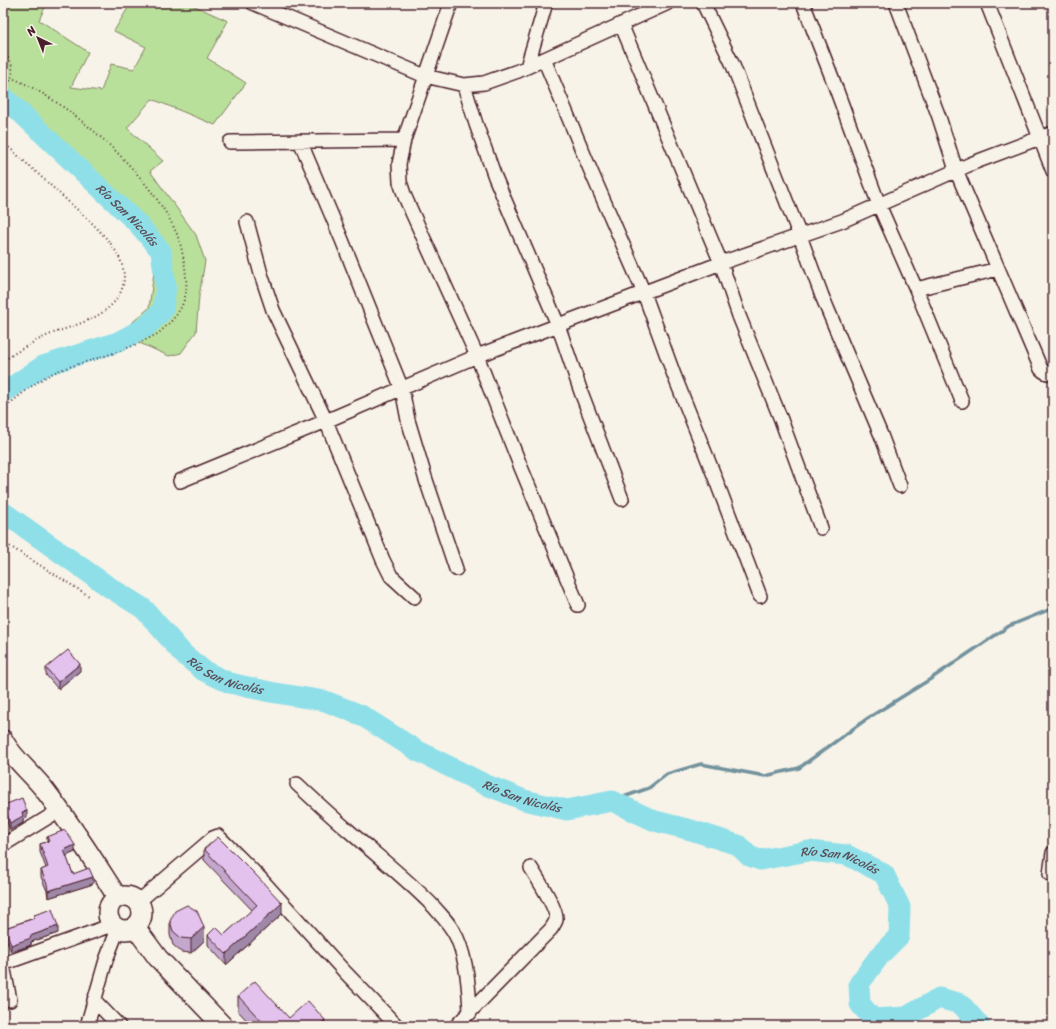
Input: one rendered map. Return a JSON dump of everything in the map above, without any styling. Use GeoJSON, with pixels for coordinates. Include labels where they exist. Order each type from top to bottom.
{"type":"FeatureCollection","features":[{"type":"Feature","properties":{"kind":"street"},"geometry":{"type":"LineString","coordinates":[[253,3],[425,76],[464,85],[484,83],[527,67],[668,3]]}},
{"type":"Feature","properties":{"kind":"street"},"geometry":{"type":"LineString","coordinates":[[451,3],[404,140],[399,164],[400,182],[405,197],[478,356],[520,465],[578,605]]}},
{"type":"Feature","properties":{"kind":"street"},"geometry":{"type":"LineString","coordinates":[[527,67],[546,3]]}},
{"type":"Feature","properties":{"kind":"street"},"geometry":{"type":"LineString","coordinates":[[703,3],[732,63],[822,296],[881,435],[900,486]]}},
{"type":"Feature","properties":{"kind":"street"},"geometry":{"type":"LineString","coordinates":[[803,3],[879,205],[916,289],[962,402]]}},
{"type":"Feature","properties":{"kind":"street"},"geometry":{"type":"LineString","coordinates":[[896,3],[939,117],[956,170],[998,269],[1041,369],[1049,374],[1053,373]]}},
{"type":"Feature","properties":{"kind":"street"},"geometry":{"type":"LineString","coordinates":[[987,3],[1053,171]]}},
{"type":"Feature","properties":{"kind":"street"},"geometry":{"type":"LineString","coordinates":[[622,24],[721,263],[821,528]]}},
{"type":"Feature","properties":{"kind":"street"},"geometry":{"type":"LineString","coordinates":[[544,59],[644,292],[760,596]]}},
{"type":"Feature","properties":{"kind":"street"},"geometry":{"type":"LineString","coordinates":[[464,85],[476,124],[496,177],[558,325],[580,392],[622,498]]}},
{"type":"Feature","properties":{"kind":"street"},"geometry":{"type":"LineString","coordinates":[[180,481],[478,356],[721,263],[842,221],[956,170],[1053,133]]}},
{"type":"Feature","properties":{"kind":"street"},"geometry":{"type":"LineString","coordinates":[[230,142],[404,140]]}},
{"type":"Feature","properties":{"kind":"street"},"geometry":{"type":"LineString","coordinates":[[300,141],[402,389],[415,442],[456,569]]}},
{"type":"Feature","properties":{"kind":"street"},"geometry":{"type":"LineString","coordinates":[[247,222],[261,274],[273,310],[326,421],[388,570],[396,582],[414,597]]}},
{"type":"Feature","properties":{"kind":"street"},"geometry":{"type":"LineString","coordinates":[[916,289],[998,269]]}},
{"type":"Feature","properties":{"kind":"street"},"geometry":{"type":"LineString","coordinates":[[4,742],[11,752],[37,779],[70,823],[118,898]]}},
{"type":"Feature","properties":{"kind":"street"},"geometry":{"type":"LineString","coordinates":[[297,784],[349,832],[388,864],[446,919],[457,937],[462,952],[466,971],[470,1013]]}},
{"type":"Feature","properties":{"kind":"street"},"geometry":{"type":"LineString","coordinates":[[3,845],[60,810]]}},
{"type":"Feature","properties":{"kind":"street"},"geometry":{"type":"LineString","coordinates":[[138,902],[213,838],[218,836],[397,1026]]}},
{"type":"Feature","properties":{"kind":"street"},"geometry":{"type":"LineString","coordinates":[[1050,874],[1053,853]]}},
{"type":"Feature","properties":{"kind":"street"},"geometry":{"type":"LineString","coordinates":[[456,1026],[551,929],[556,921],[556,916],[548,897],[531,868]]}},
{"type":"Feature","properties":{"kind":"street"},"geometry":{"type":"LineString","coordinates":[[10,1000],[3,965],[122,927],[138,923],[142,913],[138,902],[129,897],[118,898],[114,901],[108,910],[110,920],[122,927],[158,958],[223,1026]]}},
{"type":"Feature","properties":{"kind":"street"},"geometry":{"type":"LineString","coordinates":[[87,1026],[106,960],[122,927]]}},
{"type":"Feature","properties":{"kind":"street"},"geometry":{"type":"LineString","coordinates":[[94,1000],[119,1026]]}},
{"type":"Feature","properties":{"kind":"path"},"geometry":{"type":"LineString","coordinates":[[3,51],[12,64],[12,78],[3,92]]}},
{"type":"Feature","properties":{"kind":"path"},"geometry":{"type":"LineString","coordinates":[[3,409],[40,380],[62,369],[86,363],[137,344],[160,333],[177,316],[184,300],[187,281],[183,254],[177,233],[165,211],[147,185],[117,152],[76,116],[37,89],[12,78]]}},
{"type":"Feature","properties":{"kind":"path"},"geometry":{"type":"LineString","coordinates":[[3,142],[93,224],[104,236],[118,255],[121,262],[124,284],[119,295],[111,305],[101,313],[24,347],[3,361]]}},
{"type":"Feature","properties":{"kind":"path"},"geometry":{"type":"LineString","coordinates":[[3,542],[89,596]]}},
{"type":"Feature","properties":{"kind":"green space"},"geometry":{"type":"Polygon","coordinates":[[[3,3],[47,3],[39,20],[88,52],[71,87],[101,91],[111,64],[134,69],[146,47],[114,31],[131,3],[188,3],[228,21],[207,58],[246,83],[215,125],[152,99],[127,128],[163,161],[150,171],[196,235],[205,261],[199,296],[196,332],[181,353],[169,356],[119,334],[149,308],[158,243],[40,128],[3,96],[3,3]]]}},
{"type":"Feature","properties":{"kind":"building"},"geometry":{"type":"Polygon","coordinates":[[[68,650],[80,664],[58,682],[46,668],[68,650]]]}},
{"type":"Feature","properties":{"kind":"building"},"geometry":{"type":"Polygon","coordinates":[[[22,798],[27,811],[22,812],[23,816],[10,823],[4,805],[22,798]]]}},
{"type":"Feature","properties":{"kind":"building"},"geometry":{"type":"Polygon","coordinates":[[[65,830],[75,845],[64,850],[73,874],[89,868],[93,877],[48,891],[47,884],[41,870],[48,867],[40,844],[49,841],[47,837],[65,830]]]}},
{"type":"Feature","properties":{"kind":"building"},"geometry":{"type":"Polygon","coordinates":[[[218,837],[282,903],[226,954],[208,935],[216,927],[224,935],[257,905],[204,849],[218,837]]]}},
{"type":"Feature","properties":{"kind":"building"},"geometry":{"type":"Polygon","coordinates":[[[187,905],[197,911],[204,927],[191,939],[181,938],[173,931],[170,921],[175,911],[187,905]]]}},
{"type":"Feature","properties":{"kind":"building"},"geometry":{"type":"Polygon","coordinates":[[[52,909],[58,926],[30,936],[31,938],[11,945],[5,928],[35,918],[34,915],[52,909]]]}},
{"type":"Feature","properties":{"kind":"building"},"geometry":{"type":"Polygon","coordinates":[[[255,981],[289,1018],[308,1001],[325,1020],[318,1026],[266,1026],[238,996],[255,981]]]}},
{"type":"Feature","properties":{"kind":"waterway","name":"Río San Nicolás"},"geometry":{"type":"LineString","coordinates":[[3,96],[138,224],[161,251],[166,287],[163,310],[146,327],[118,342],[43,366],[3,393]]}},
{"type":"Feature","properties":{"kind":"waterway","name":"Río San Nicolás"},"geometry":{"type":"LineString","coordinates":[[3,512],[109,587],[144,609],[183,654],[204,671],[230,683],[270,692],[325,701],[361,715],[416,750],[484,784],[524,800],[567,810],[612,801],[655,821],[691,830],[738,845],[749,856],[760,860],[808,851],[847,855],[884,874],[900,907],[899,936],[880,955],[859,984],[860,1004],[873,1019],[906,1017],[939,998],[961,1004],[980,1026]]}},
{"type":"Feature","properties":{"kind":"waterway"},"geometry":{"type":"LineString","coordinates":[[612,801],[649,788],[667,774],[701,764],[765,776],[799,768],[868,718],[929,680],[1009,626],[1051,609],[1053,606]]}}]}
